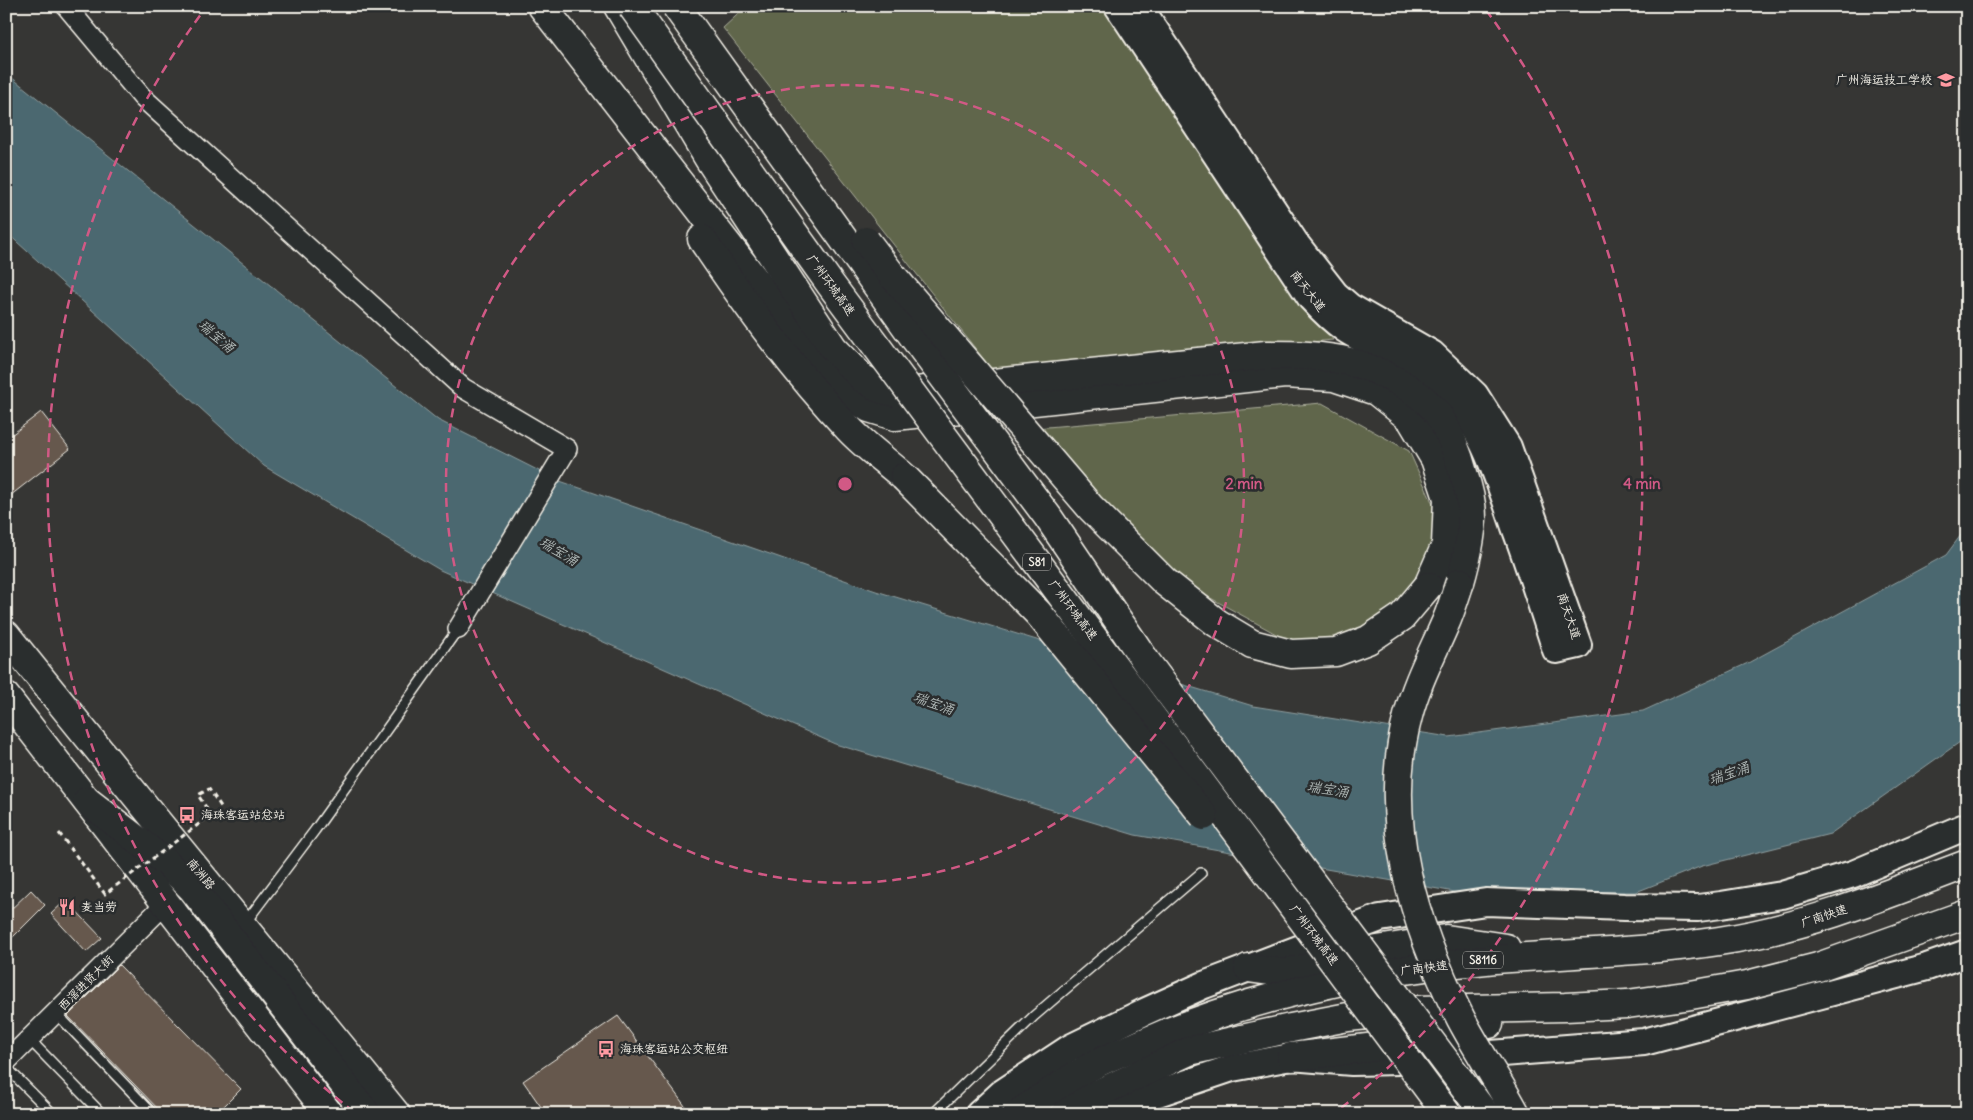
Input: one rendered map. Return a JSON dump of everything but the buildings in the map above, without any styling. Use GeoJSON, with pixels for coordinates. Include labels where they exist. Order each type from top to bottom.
{"type":"FeatureCollection","features":[{"type":"Feature","properties":{"kind":"main road"},"geometry":{"type":"LineString","coordinates":[[542,6],[839,388],[870,408],[896,416],[1285,374],[1334,377],[1376,391],[1411,419],[1435,459],[1448,498],[1446,545],[1428,586],[1402,617],[1368,640],[1336,652],[1290,654],[1252,644],[1217,623],[1165,582],[1091,508],[891,274],[685,6]]}},
{"type":"Feature","properties":{"kind":"main road"},"geometry":{"type":"LineString","coordinates":[[618,6],[714,168],[833,348],[862,378],[880,390],[897,393],[1266,355],[1309,356],[1350,362],[1384,374],[1414,392],[1439,415],[1457,452],[1467,486],[1472,516],[1468,549],[1460,582],[1408,716],[1400,761],[1398,816],[1406,874],[1418,919],[1435,962],[1462,1019],[1516,1114]]}},
{"type":"Feature","properties":{"kind":"main road","name":"广州环城高速"},"geometry":{"type":"LineString","coordinates":[[632,6],[837,293],[1447,1114]]}},
{"type":"Feature","properties":{"kind":"main road","name":"S81"},"geometry":{"type":"LineString","coordinates":[[676,6],[913,336],[1043,510],[1147,663],[1485,1114]]}},
{"type":"Feature","properties":{"kind":"main road","name":"南天大道"},"geometry":{"type":"LineString","coordinates":[[1118,6],[1311,298],[1330,318],[1346,330],[1407,360],[1425,372],[1459,403],[1478,429],[1567,648],[1508,447],[1476,395],[1432,354],[1350,307],[1318,274],[1296,244],[1139,6]]}},
{"type":"Feature","properties":{"kind":"main road"},"geometry":{"type":"LineString","coordinates":[[561,31],[749,310],[802,376],[850,431],[904,477],[1038,613],[1447,1114]]}},
{"type":"Feature","properties":{"kind":"main road","name":"南洲路"},"geometry":{"type":"LineString","coordinates":[[6,635],[141,804],[243,925],[396,1114]]}},
{"type":"Feature","properties":{"kind":"main road"},"geometry":{"type":"LineString","coordinates":[[10,705],[87,801],[329,1114]]}},
{"type":"Feature","properties":{"kind":"main road"},"geometry":{"type":"LineString","coordinates":[[87,801],[167,863],[192,888],[367,1114]]}},
{"type":"Feature","properties":{"kind":"main road"},"geometry":{"type":"LineString","coordinates":[[979,1114],[1002,1094],[1070,1048],[1195,989],[1380,918],[1486,902],[1698,908],[1782,895],[1853,874],[1967,826]]}},
{"type":"Feature","properties":{"kind":"main road","name":"广南快速"},"geometry":{"type":"LineString","coordinates":[[1017,1114],[1089,1067],[1180,1027],[1274,996],[1345,980],[1414,968],[1552,955],[1617,952],[1720,941],[1795,925],[1863,904],[1967,864]]}},
{"type":"Feature","properties":{"kind":"main road"},"geometry":{"type":"LineString","coordinates":[[1065,1114],[1095,1095],[1189,1051],[1291,1028],[1348,1017],[1416,1010],[1627,1004],[1747,985],[1818,967],[1967,914]]}},
{"type":"Feature","properties":{"kind":"main road"},"geometry":{"type":"LineString","coordinates":[[1248,968],[1284,973],[1377,950],[1446,939],[1552,955]]}},
{"type":"Feature","properties":{"kind":"main road"},"geometry":{"type":"LineString","coordinates":[[1291,1057],[1352,1062],[1400,1061],[1644,1042],[1927,967],[1967,953]]}},
{"type":"Feature","properties":{"kind":"main road"},"geometry":{"type":"LineString","coordinates":[[1114,1114],[1152,1095],[1232,1068],[1291,1057],[1410,1043],[1565,1007]]}},
{"type":"Feature","properties":{"kind":"street"},"geometry":{"type":"LineString","coordinates":[[66,6],[142,97],[463,388],[567,449],[458,629]]}},
{"type":"Feature","properties":{"kind":"street","name":"西滘进贤大街"},"geometry":{"type":"LineString","coordinates":[[6,1062],[166,903]]}},
{"type":"Feature","properties":{"kind":"lane"},"geometry":{"type":"LineString","coordinates":[[243,925],[315,830],[458,629]]}},
{"type":"Feature","properties":{"kind":"lane"},"geometry":{"type":"LineString","coordinates":[[934,1114],[1034,1016],[1201,873]]}},
{"type":"Feature","properties":{"kind":"lane"},"geometry":{"type":"LineString","coordinates":[[56,1013],[153,1114]]}},
{"type":"Feature","properties":{"kind":"lane"},"geometry":{"type":"LineString","coordinates":[[29,1040],[102,1114]]}},
{"type":"Feature","properties":{"kind":"lane"},"geometry":{"type":"LineString","coordinates":[[6,1067],[52,1114]]}},
{"type":"Feature","properties":{"kind":"path"},"geometry":{"type":"LineString","coordinates":[[59,833],[105,894],[211,815],[198,796],[209,789],[222,808]]}},
{"type":"Feature","properties":{"kind":"green space"},"geometry":{"type":"Polygon","coordinates":[[[747,6],[1103,6],[1333,340],[993,371],[723,28],[747,6]]]}},
{"type":"Feature","properties":{"kind":"green space"},"geometry":{"type":"Polygon","coordinates":[[[1322,403],[1409,451],[1440,520],[1428,564],[1397,612],[1348,640],[1287,640],[1196,590],[1123,523],[1036,428],[1322,403]]]}},
{"type":"Feature","properties":{"kind":"water","name":"瑞宝涌"},"geometry":{"type":"Polygon","coordinates":[[[6,73],[438,420],[557,480],[876,591],[1253,706],[1449,737],[1643,711],[1748,663],[1946,555],[1967,527],[1967,737],[1830,834],[1702,866],[1636,892],[1455,892],[1135,835],[835,744],[440,570],[264,466],[6,232],[6,73]]]}},
{"type":"Feature","properties":{"kind":"place","name":"广州海运技工学校"},"geometry":{"type":"Point","coordinates":[1946,80]}},
{"type":"Feature","properties":{"kind":"place","name":"海珠客运站总站"},"geometry":{"type":"Point","coordinates":[187,815]}},
{"type":"Feature","properties":{"kind":"place","name":"麦当劳"},"geometry":{"type":"Point","coordinates":[67,907]}},
{"type":"Feature","properties":{"kind":"place","name":"海珠客运站公交枢纽"},"geometry":{"type":"Point","coordinates":[606,1049]}}]}
